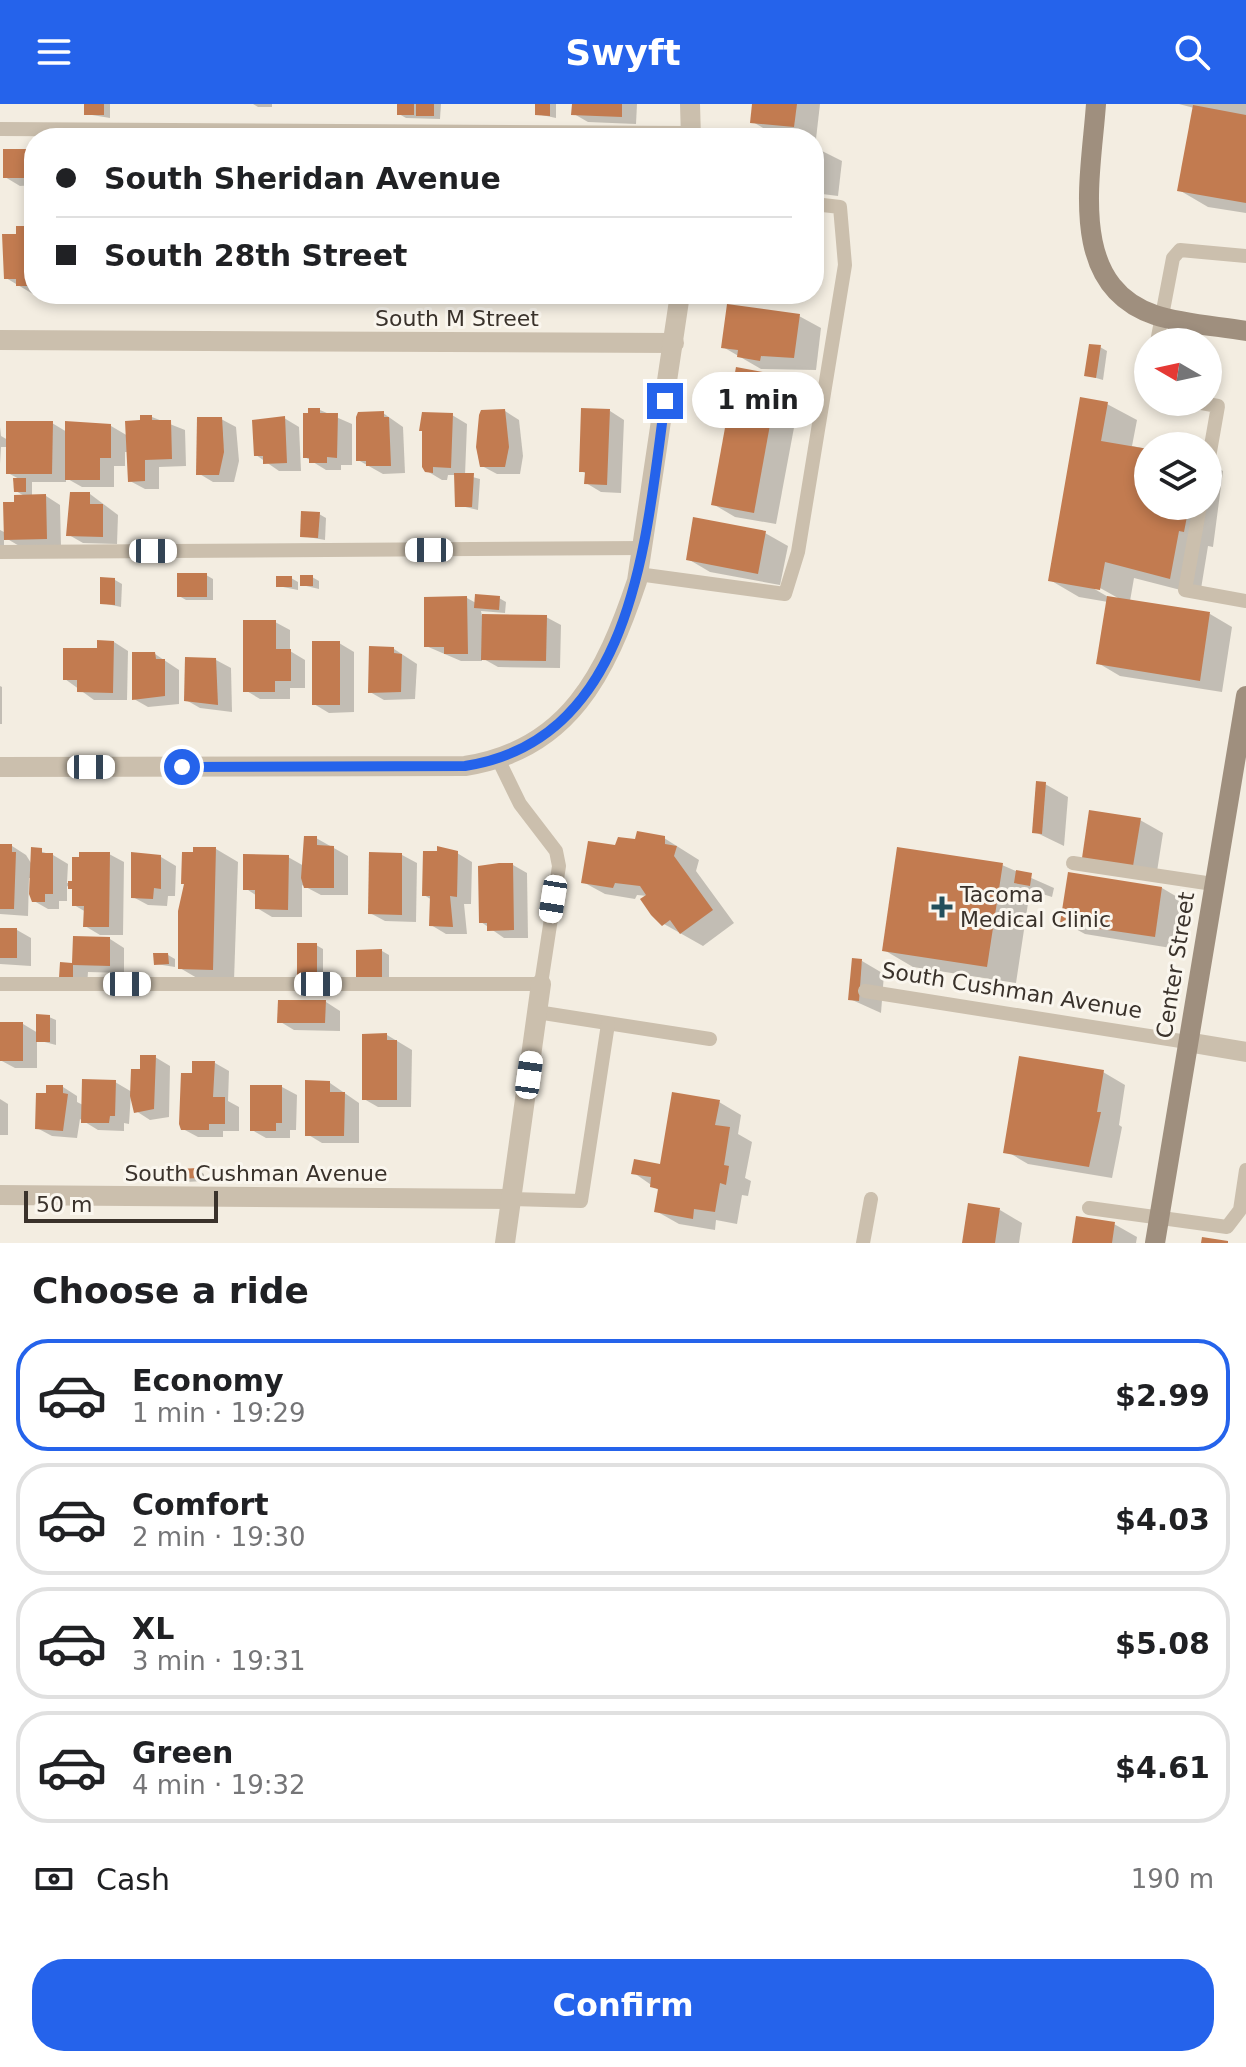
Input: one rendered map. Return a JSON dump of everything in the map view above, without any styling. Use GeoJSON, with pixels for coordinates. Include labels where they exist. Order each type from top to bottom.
{"type":"FeatureCollection","features":[{"type":"Feature","properties":{"kind":"main road"},"geometry":{"type":"LineString","coordinates":[[1096,104],[1091,228],[1096,261],[1111,286],[1132,304],[1161,317],[1246,331]]}},
{"type":"Feature","properties":{"kind":"main road","name":"Center Street"},"geometry":{"type":"LineString","coordinates":[[1155,1243],[1246,696]]}},
{"type":"Feature","properties":{"kind":"street"},"geometry":{"type":"LineString","coordinates":[[690,104],[691,128]]}},
{"type":"Feature","properties":{"kind":"street"},"geometry":{"type":"LineString","coordinates":[[0,767],[465,766],[498,759],[538,742],[568,716],[593,680],[625,617],[644,548],[679,304]]}},
{"type":"Feature","properties":{"kind":"street","name":"South M Street"},"geometry":{"type":"LineString","coordinates":[[0,340],[674,343]]}},
{"type":"Feature","properties":{"kind":"street"},"geometry":{"type":"LineString","coordinates":[[505,1243],[541,984]]}},
{"type":"Feature","properties":{"kind":"street","name":"South Cushman Avenue"},"geometry":{"type":"LineString","coordinates":[[1187,1042],[1246,1052]]}},
{"type":"Feature","properties":{"kind":"street","name":"South Cushman Avenue"},"geometry":{"type":"LineString","coordinates":[[0,1195],[512,1199]]}},
{"type":"Feature","properties":{"kind":"lane"},"geometry":{"type":"LineString","coordinates":[[0,129],[24,129]]}},
{"type":"Feature","properties":{"kind":"lane"},"geometry":{"type":"LineString","coordinates":[[638,574],[785,594],[798,552],[845,265],[840,207],[824,205]]}},
{"type":"Feature","properties":{"kind":"lane"},"geometry":{"type":"LineString","coordinates":[[1159,328],[1173,258],[1180,250],[1246,256]]}},
{"type":"Feature","properties":{"kind":"lane"},"geometry":{"type":"LineString","coordinates":[[1198,520],[1185,590],[1246,601]]}},
{"type":"Feature","properties":{"kind":"lane"},"geometry":{"type":"LineString","coordinates":[[0,552],[644,548]]}},
{"type":"Feature","properties":{"kind":"lane"},"geometry":{"type":"LineString","coordinates":[[0,984],[541,984],[559,866],[556,851],[520,804],[498,759]]}},
{"type":"Feature","properties":{"kind":"lane"},"geometry":{"type":"LineString","coordinates":[[1073,863],[1213,884]]}},
{"type":"Feature","properties":{"kind":"lane","name":"South Cushman Avenue"},"geometry":{"type":"LineString","coordinates":[[865,991],[1187,1042]]}},
{"type":"Feature","properties":{"kind":"lane"},"geometry":{"type":"LineString","coordinates":[[537,1012],[710,1039]]}},
{"type":"Feature","properties":{"kind":"lane"},"geometry":{"type":"LineString","coordinates":[[512,1199],[581,1201],[608,1024]]}},
{"type":"Feature","properties":{"kind":"lane"},"geometry":{"type":"LineString","coordinates":[[1089,1208],[1227,1227],[1240,1210],[1246,1170]]}},
{"type":"Feature","properties":{"kind":"lane"},"geometry":{"type":"LineString","coordinates":[[863,1243],[871,1199]]}},
{"type":"Feature","properties":{"kind":"building"},"geometry":{"type":"Polygon","coordinates":[[[84,104],[104,104],[104,115],[84,115],[84,104]]]}},
{"type":"Feature","properties":{"kind":"building"},"geometry":{"type":"Polygon","coordinates":[[[397,104],[414,104],[414,115],[397,115],[397,104]]]}},
{"type":"Feature","properties":{"kind":"building"},"geometry":{"type":"Polygon","coordinates":[[[416,104],[434,104],[434,116],[416,116],[416,104]]]}},
{"type":"Feature","properties":{"kind":"building"},"geometry":{"type":"Polygon","coordinates":[[[535,104],[550,104],[550,116],[535,115],[535,104]]]}},
{"type":"Feature","properties":{"kind":"building"},"geometry":{"type":"Polygon","coordinates":[[[572,104],[622,104],[622,117],[571,115],[572,104]]]}},
{"type":"Feature","properties":{"kind":"building"},"geometry":{"type":"Polygon","coordinates":[[[752,104],[797,104],[794,127],[750,123],[752,104]]]}},
{"type":"Feature","properties":{"kind":"building"},"geometry":{"type":"Polygon","coordinates":[[[1193,105],[1246,115],[1246,203],[1177,191],[1193,105]]]}},
{"type":"Feature","properties":{"kind":"building"},"geometry":{"type":"Polygon","coordinates":[[[3,149],[24,149],[24,178],[3,178],[3,149]]]}},
{"type":"Feature","properties":{"kind":"building"},"geometry":{"type":"Polygon","coordinates":[[[16,226],[24,226],[24,286],[16,286],[16,279],[4,279],[2,234],[16,234],[16,226]]]}},
{"type":"Feature","properties":{"kind":"building"},"geometry":{"type":"Polygon","coordinates":[[[727,304],[800,314],[794,358],[761,356],[760,361],[737,357],[738,350],[721,348],[727,304]]]}},
{"type":"Feature","properties":{"kind":"building"},"geometry":{"type":"Polygon","coordinates":[[[1089,344],[1101,345],[1096,378],[1084,376],[1089,344]]]}},
{"type":"Feature","properties":{"kind":"building"},"geometry":{"type":"Polygon","coordinates":[[[736,367],[779,375],[754,513],[711,505],[736,367]]]}},
{"type":"Feature","properties":{"kind":"building"},"geometry":{"type":"Polygon","coordinates":[[[1080,397],[1108,402],[1101,441],[1134,447],[1134,520],[1186,520],[1184,532],[1179,531],[1170,579],[1105,562],[1100,590],[1048,581],[1080,397]]]}},
{"type":"Feature","properties":{"kind":"building"},"geometry":{"type":"Polygon","coordinates":[[[308,408],[320,408],[320,413],[338,413],[337,458],[327,457],[327,463],[309,463],[309,458],[303,458],[303,413],[308,413],[308,408]]]}},
{"type":"Feature","properties":{"kind":"building"},"geometry":{"type":"Polygon","coordinates":[[[581,408],[610,409],[607,485],[584,484],[585,472],[579,472],[581,408]]]}},
{"type":"Feature","properties":{"kind":"building"},"geometry":{"type":"Polygon","coordinates":[[[505,409],[509,447],[505,467],[480,467],[476,447],[481,410],[505,409]]]}},
{"type":"Feature","properties":{"kind":"building"},"geometry":{"type":"Polygon","coordinates":[[[384,411],[384,417],[389,417],[391,466],[366,466],[366,461],[356,461],[356,417],[358,412],[384,411]]]}},
{"type":"Feature","properties":{"kind":"building"},"geometry":{"type":"Polygon","coordinates":[[[422,412],[453,413],[451,468],[433,467],[433,473],[425,472],[422,467],[422,431],[419,431],[422,412]]]}},
{"type":"Feature","properties":{"kind":"building"},"geometry":{"type":"Polygon","coordinates":[[[140,415],[152,415],[152,420],[171,420],[172,459],[145,460],[145,481],[128,482],[125,421],[140,420],[140,415]]]}},
{"type":"Feature","properties":{"kind":"building"},"geometry":{"type":"Polygon","coordinates":[[[285,416],[287,463],[263,464],[263,456],[254,456],[252,420],[285,416]]]}},
{"type":"Feature","properties":{"kind":"building"},"geometry":{"type":"Polygon","coordinates":[[[197,417],[222,417],[224,452],[219,475],[196,475],[197,417]]]}},
{"type":"Feature","properties":{"kind":"building"},"geometry":{"type":"Polygon","coordinates":[[[6,421],[53,421],[52,474],[6,474],[6,421]]]}},
{"type":"Feature","properties":{"kind":"building"},"geometry":{"type":"Polygon","coordinates":[[[65,421],[111,424],[111,458],[100,458],[100,480],[65,480],[65,421]]]}},
{"type":"Feature","properties":{"kind":"building"},"geometry":{"type":"Polygon","coordinates":[[[454,473],[474,473],[472,507],[455,507],[454,473]]]}},
{"type":"Feature","properties":{"kind":"building"},"geometry":{"type":"Polygon","coordinates":[[[13,478],[26,478],[26,492],[14,492],[13,478]]]}},
{"type":"Feature","properties":{"kind":"building"},"geometry":{"type":"Polygon","coordinates":[[[70,492],[90,492],[90,504],[103,504],[103,537],[66,536],[70,492]]]}},
{"type":"Feature","properties":{"kind":"building"},"geometry":{"type":"Polygon","coordinates":[[[46,494],[47,539],[4,540],[3,502],[14,502],[14,495],[46,494]]]}},
{"type":"Feature","properties":{"kind":"building"},"geometry":{"type":"Polygon","coordinates":[[[301,511],[320,512],[318,538],[300,537],[301,511]]]}},
{"type":"Feature","properties":{"kind":"building"},"geometry":{"type":"Polygon","coordinates":[[[693,517],[766,531],[758,574],[686,560],[693,517]]]}},
{"type":"Feature","properties":{"kind":"building"},"geometry":{"type":"Polygon","coordinates":[[[177,573],[207,573],[207,597],[177,597],[177,573]]]}},
{"type":"Feature","properties":{"kind":"building"},"geometry":{"type":"Polygon","coordinates":[[[300,575],[313,575],[313,586],[300,586],[300,575]]]}},
{"type":"Feature","properties":{"kind":"building"},"geometry":{"type":"Polygon","coordinates":[[[276,576],[292,576],[292,587],[276,587],[276,576]]]}},
{"type":"Feature","properties":{"kind":"building"},"geometry":{"type":"Polygon","coordinates":[[[100,577],[115,578],[115,605],[100,604],[100,577]]]}},
{"type":"Feature","properties":{"kind":"building"},"geometry":{"type":"Polygon","coordinates":[[[475,594],[500,596],[499,610],[474,608],[475,594]]]}},
{"type":"Feature","properties":{"kind":"building"},"geometry":{"type":"Polygon","coordinates":[[[467,596],[468,654],[444,654],[444,647],[424,647],[424,597],[467,596]]]}},
{"type":"Feature","properties":{"kind":"building"},"geometry":{"type":"Polygon","coordinates":[[[1107,596],[1210,612],[1200,681],[1096,664],[1107,596]]]}},
{"type":"Feature","properties":{"kind":"building"},"geometry":{"type":"Polygon","coordinates":[[[482,614],[547,615],[546,661],[481,660],[482,614]]]}},
{"type":"Feature","properties":{"kind":"building"},"geometry":{"type":"Polygon","coordinates":[[[243,620],[276,620],[276,649],[291,649],[291,681],[275,681],[275,692],[243,692],[243,620]]]}},
{"type":"Feature","properties":{"kind":"building"},"geometry":{"type":"Polygon","coordinates":[[[97,640],[114,641],[113,693],[77,692],[77,680],[63,680],[63,648],[97,648],[97,640]]]}},
{"type":"Feature","properties":{"kind":"building"},"geometry":{"type":"Polygon","coordinates":[[[312,641],[340,641],[340,705],[312,705],[312,641]]]}},
{"type":"Feature","properties":{"kind":"building"},"geometry":{"type":"Polygon","coordinates":[[[369,646],[394,647],[394,653],[402,654],[401,692],[368,693],[369,646]]]}},
{"type":"Feature","properties":{"kind":"building"},"geometry":{"type":"Polygon","coordinates":[[[132,652],[155,652],[156,659],[165,659],[165,696],[132,700],[132,652]]]}},
{"type":"Feature","properties":{"kind":"building"},"geometry":{"type":"Polygon","coordinates":[[[185,657],[216,658],[218,705],[184,701],[185,657]]]}},
{"type":"Feature","properties":{"kind":"building"},"geometry":{"type":"Polygon","coordinates":[[[1036,781],[1046,782],[1042,834],[1032,833],[1036,781]]]}},
{"type":"Feature","properties":{"kind":"building"},"geometry":{"type":"Polygon","coordinates":[[[1089,810],[1141,818],[1133,866],[1082,858],[1089,810]]]}},
{"type":"Feature","properties":{"kind":"building"},"geometry":{"type":"Polygon","coordinates":[[[637,831],[665,836],[665,844],[677,846],[674,856],[713,910],[680,934],[670,920],[662,926],[651,915],[640,899],[646,895],[640,886],[615,883],[613,888],[581,883],[588,841],[615,845],[618,837],[635,839],[637,831]]]}},
{"type":"Feature","properties":{"kind":"building"},"geometry":{"type":"Polygon","coordinates":[[[304,836],[317,836],[317,845],[334,846],[334,888],[304,888],[301,878],[304,836]]]}},
{"type":"Feature","properties":{"kind":"building"},"geometry":{"type":"Polygon","coordinates":[[[0,844],[12,844],[12,852],[16,852],[14,909],[0,909],[0,844]]]}},
{"type":"Feature","properties":{"kind":"building"},"geometry":{"type":"Polygon","coordinates":[[[437,846],[458,851],[457,897],[450,896],[453,927],[429,926],[430,896],[422,896],[423,851],[437,851],[437,846]]]}},
{"type":"Feature","properties":{"kind":"building"},"geometry":{"type":"Polygon","coordinates":[[[31,847],[42,848],[42,853],[53,853],[53,894],[45,894],[45,902],[32,902],[29,894],[31,847]]]}},
{"type":"Feature","properties":{"kind":"building"},"geometry":{"type":"Polygon","coordinates":[[[193,847],[216,847],[213,970],[178,969],[178,911],[184,884],[181,884],[182,852],[193,852],[193,847]]]}},
{"type":"Feature","properties":{"kind":"building","name":"Tacoma Medical Clinic"},"geometry":{"type":"Polygon","coordinates":[[[897,847],[1003,863],[987,967],[882,951],[897,847]]]}},
{"type":"Feature","properties":{"kind":"building"},"geometry":{"type":"Polygon","coordinates":[[[79,852],[110,852],[109,927],[83,927],[84,906],[72,906],[72,889],[68,889],[68,881],[72,881],[72,857],[79,857],[79,852]]]}},
{"type":"Feature","properties":{"kind":"building"},"geometry":{"type":"Polygon","coordinates":[[[131,852],[161,855],[161,889],[154,888],[153,899],[131,898],[131,852]]]}},
{"type":"Feature","properties":{"kind":"building"},"geometry":{"type":"Polygon","coordinates":[[[369,852],[402,853],[402,915],[368,914],[369,852]]]}},
{"type":"Feature","properties":{"kind":"building"},"geometry":{"type":"Polygon","coordinates":[[[243,854],[289,855],[288,910],[255,909],[255,890],[243,890],[243,854]]]}},
{"type":"Feature","properties":{"kind":"building"},"geometry":{"type":"Polygon","coordinates":[[[513,863],[514,930],[487,931],[487,923],[479,923],[478,866],[513,863]]]}},
{"type":"Feature","properties":{"kind":"building"},"geometry":{"type":"Polygon","coordinates":[[[1016,870],[1032,873],[1030,886],[1014,883],[1016,870]]]}},
{"type":"Feature","properties":{"kind":"building"},"geometry":{"type":"Polygon","coordinates":[[[1068,872],[1162,887],[1155,937],[1060,923],[1068,872]]]}},
{"type":"Feature","properties":{"kind":"building"},"geometry":{"type":"Polygon","coordinates":[[[0,928],[17,928],[17,958],[0,958],[0,928]]]}},
{"type":"Feature","properties":{"kind":"building"},"geometry":{"type":"Polygon","coordinates":[[[73,936],[110,937],[110,966],[73,965],[73,978],[59,978],[60,962],[72,963],[73,936]]]}},
{"type":"Feature","properties":{"kind":"building"},"geometry":{"type":"Polygon","coordinates":[[[297,943],[317,943],[317,976],[297,976],[297,943]]]}},
{"type":"Feature","properties":{"kind":"building"},"geometry":{"type":"Polygon","coordinates":[[[382,949],[382,977],[356,977],[356,950],[382,949]]]}},
{"type":"Feature","properties":{"kind":"building"},"geometry":{"type":"Polygon","coordinates":[[[153,953],[168,953],[169,964],[154,965],[153,953]]]}},
{"type":"Feature","properties":{"kind":"building"},"geometry":{"type":"Polygon","coordinates":[[[852,958],[862,959],[859,1001],[848,1000],[852,958]]]}},
{"type":"Feature","properties":{"kind":"building"},"geometry":{"type":"Polygon","coordinates":[[[278,1000],[326,1000],[325,1023],[277,1023],[278,1000]]]}},
{"type":"Feature","properties":{"kind":"building"},"geometry":{"type":"Polygon","coordinates":[[[36,1014],[50,1015],[50,1042],[36,1042],[36,1014]]]}},
{"type":"Feature","properties":{"kind":"building"},"geometry":{"type":"Polygon","coordinates":[[[0,1022],[23,1022],[23,1061],[0,1061],[0,1022]]]}},
{"type":"Feature","properties":{"kind":"building"},"geometry":{"type":"Polygon","coordinates":[[[387,1033],[387,1040],[397,1040],[397,1100],[362,1100],[362,1034],[387,1033]]]}},
{"type":"Feature","properties":{"kind":"building"},"geometry":{"type":"Polygon","coordinates":[[[140,1055],[156,1055],[154,1109],[134,1113],[130,1096],[131,1069],[140,1069],[140,1055]]]}},
{"type":"Feature","properties":{"kind":"building"},"geometry":{"type":"Polygon","coordinates":[[[1019,1056],[1104,1070],[1097,1112],[1101,1112],[1089,1167],[1003,1153],[1019,1056]]]}},
{"type":"Feature","properties":{"kind":"building"},"geometry":{"type":"Polygon","coordinates":[[[192,1061],[215,1061],[213,1097],[225,1097],[225,1124],[209,1124],[209,1130],[181,1130],[181,1073],[192,1073],[192,1061]]]}},
{"type":"Feature","properties":{"kind":"building"},"geometry":{"type":"Polygon","coordinates":[[[82,1079],[116,1080],[115,1116],[110,1116],[109,1123],[81,1123],[82,1079]]]}},
{"type":"Feature","properties":{"kind":"building"},"geometry":{"type":"Polygon","coordinates":[[[305,1080],[330,1081],[330,1092],[345,1092],[344,1136],[305,1136],[305,1080]]]}},
{"type":"Feature","properties":{"kind":"building"},"geometry":{"type":"Polygon","coordinates":[[[46,1085],[63,1085],[63,1093],[68,1094],[63,1131],[35,1129],[36,1093],[46,1093],[46,1085]]]}},
{"type":"Feature","properties":{"kind":"building"},"geometry":{"type":"Polygon","coordinates":[[[250,1085],[282,1085],[282,1123],[276,1123],[276,1131],[250,1131],[250,1085]]]}},
{"type":"Feature","properties":{"kind":"building"},"geometry":{"type":"Polygon","coordinates":[[[672,1092],[720,1100],[715,1125],[730,1127],[724,1165],[729,1166],[726,1185],[720,1183],[715,1212],[694,1209],[693,1219],[654,1212],[658,1189],[650,1187],[651,1177],[631,1174],[634,1159],[660,1164],[672,1092]]]}},
{"type":"Feature","properties":{"kind":"building"},"geometry":{"type":"Polygon","coordinates":[[[198,1168],[198,1178],[178,1179],[177,1169],[198,1168]]]}},
{"type":"Feature","properties":{"kind":"building"},"geometry":{"type":"Polygon","coordinates":[[[968,1203],[1000,1208],[995,1243],[962,1243],[968,1203]]]}},
{"type":"Feature","properties":{"kind":"building"},"geometry":{"type":"Polygon","coordinates":[[[1076,1216],[1115,1222],[1112,1243],[1072,1243],[1076,1216]]]}},
{"type":"Feature","properties":{"kind":"building"},"geometry":{"type":"Polygon","coordinates":[[[1202,1237],[1228,1241],[1228,1243],[1201,1243],[1202,1237]]]}},
{"type":"Feature","properties":{"kind":"place","name":"Tacoma Medical Clinic"},"geometry":{"type":"Point","coordinates":[942,907]}},
{"type":"Feature","properties":{"kind":"route"},"geometry":{"type":"LineString","coordinates":[[182,767],[465,766],[521,751],[553,731],[568,716],[593,680],[625,617],[644,548],[665,401]]}}]}
